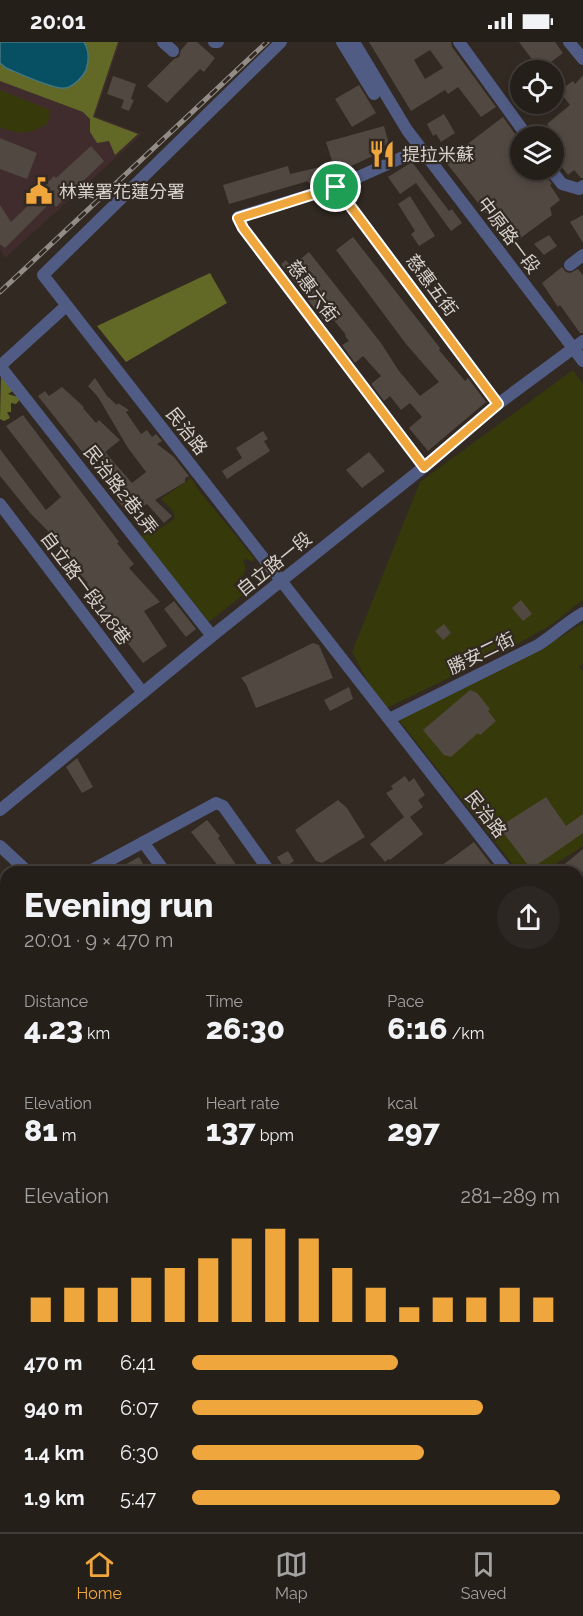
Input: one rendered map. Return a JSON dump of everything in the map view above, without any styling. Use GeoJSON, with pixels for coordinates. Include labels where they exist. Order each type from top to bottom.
{"type":"FeatureCollection","features":[{"type":"Feature","properties":{"kind":"street"},"geometry":{"type":"LineString","coordinates":[[163,42],[173,51]]}},
{"type":"Feature","properties":{"kind":"street","name":"民治路"},"geometry":{"type":"LineString","coordinates":[[281,42],[43,275],[503,866]]}},
{"type":"Feature","properties":{"kind":"street"},"geometry":{"type":"LineString","coordinates":[[342,42],[384,110],[407,130]]}},
{"type":"Feature","properties":{"kind":"street"},"geometry":{"type":"LineString","coordinates":[[354,42],[407,130]]}},
{"type":"Feature","properties":{"kind":"street"},"geometry":{"type":"LineString","coordinates":[[363,42],[407,130]]}},
{"type":"Feature","properties":{"kind":"street"},"geometry":{"type":"LineString","coordinates":[[459,42],[520,126]]}},
{"type":"Feature","properties":{"kind":"street"},"geometry":{"type":"LineString","coordinates":[[569,42],[583,59]]}},
{"type":"Feature","properties":{"kind":"street","name":"中原路一段"},"geometry":{"type":"LineString","coordinates":[[407,130],[583,361]]}},
{"type":"Feature","properties":{"kind":"street"},"geometry":{"type":"LineString","coordinates":[[336,187],[421,149]]}},
{"type":"Feature","properties":{"kind":"street"},"geometry":{"type":"LineString","coordinates":[[559,180],[562,184],[579,189],[583,186]]}},
{"type":"Feature","properties":{"kind":"street","name":"慈惠五街"},"geometry":{"type":"LineString","coordinates":[[336,187],[498,404]]}},
{"type":"Feature","properties":{"kind":"street","name":"慈惠六街"},"geometry":{"type":"LineString","coordinates":[[336,187],[238,218],[243,228],[424,467]]}},
{"type":"Feature","properties":{"kind":"street"},"geometry":{"type":"LineString","coordinates":[[570,265],[583,255]]}},
{"type":"Feature","properties":{"kind":"street"},"geometry":{"type":"LineString","coordinates":[[0,366],[66,306]]}},
{"type":"Feature","properties":{"kind":"street","name":"自立路一段"},"geometry":{"type":"LineString","coordinates":[[0,810],[212,636],[424,467],[498,404],[583,341]]}},
{"type":"Feature","properties":{"kind":"street","name":"民治路2巷1弄"},"geometry":{"type":"LineString","coordinates":[[0,366],[212,636]]}},
{"type":"Feature","properties":{"kind":"street","name":"自立路一段148巷"},"geometry":{"type":"LineString","coordinates":[[0,504],[143,693]]}},
{"type":"Feature","properties":{"kind":"street","name":"勝安二街"},"geometry":{"type":"LineString","coordinates":[[389,719],[538,645],[551,637],[569,620],[583,613]]}},
{"type":"Feature","properties":{"kind":"street"},"geometry":{"type":"LineString","coordinates":[[99,866],[216,803],[223,806],[266,866]]}},
{"type":"Feature","properties":{"kind":"street"},"geometry":{"type":"LineString","coordinates":[[143,842],[161,866]]}},
{"type":"Feature","properties":{"kind":"street"},"geometry":{"type":"LineString","coordinates":[[0,846],[22,866]]}},
{"type":"Feature","properties":{"kind":"shaded area","name":"林業署花蓮分署"},"geometry":{"type":"Polygon","coordinates":[[[0,42],[120,42],[95,116],[142,134],[5,258],[0,249],[0,42]]]}},
{"type":"Feature","properties":{"kind":"green space"},"geometry":{"type":"Polygon","coordinates":[[[0,42],[118,42],[93,117],[138,134],[115,155],[109,141],[97,143],[90,132],[90,119],[83,112],[0,81],[0,42]]]}},
{"type":"Feature","properties":{"kind":"green space"},"geometry":{"type":"Polygon","coordinates":[[[0,90],[50,110],[48,123],[25,132],[0,127],[0,90]]]}},
{"type":"Feature","properties":{"kind":"green space"},"geometry":{"type":"Polygon","coordinates":[[[210,273],[227,303],[126,362],[97,326],[210,273]]]}},
{"type":"Feature","properties":{"kind":"green space"},"geometry":{"type":"Polygon","coordinates":[[[573,370],[583,384],[583,601],[551,625],[512,647],[383,710],[352,652],[420,482],[573,370]]]}},
{"type":"Feature","properties":{"kind":"green space"},"geometry":{"type":"Polygon","coordinates":[[[1,376],[16,389],[8,394],[21,398],[16,404],[11,403],[11,412],[7,412],[10,418],[4,421],[0,419],[1,376]]]}},
{"type":"Feature","properties":{"kind":"green space"},"geometry":{"type":"Polygon","coordinates":[[[191,478],[254,558],[253,562],[246,559],[243,561],[245,571],[233,585],[243,595],[209,622],[140,536],[151,526],[153,534],[175,518],[172,510],[161,499],[191,478]]]}},
{"type":"Feature","properties":{"kind":"green space"},"geometry":{"type":"Polygon","coordinates":[[[583,623],[583,664],[579,667],[583,671],[583,846],[553,866],[514,866],[398,719],[546,646],[583,623]]]}},
{"type":"Feature","properties":{"kind":"water"},"geometry":{"type":"Polygon","coordinates":[[[0,42],[84,42],[87,48],[88,63],[83,76],[71,86],[60,88],[6,68],[0,63],[0,42]]]}},
{"type":"Feature","properties":{"kind":"building"},"geometry":{"type":"Polygon","coordinates":[[[188,42],[197,42],[215,58],[204,72],[200,69],[167,103],[147,86],[174,59],[179,57],[181,50],[188,42]]]}},
{"type":"Feature","properties":{"kind":"building"},"geometry":{"type":"Polygon","coordinates":[[[369,42],[451,42],[452,47],[496,107],[481,117],[458,87],[448,94],[445,90],[411,111],[369,42]],[[430,50],[414,60],[425,79],[443,68],[430,50]]]}},
{"type":"Feature","properties":{"kind":"building"},"geometry":{"type":"Polygon","coordinates":[[[519,42],[555,42],[563,53],[554,60],[532,60],[519,42]]]}},
{"type":"Feature","properties":{"kind":"building"},"geometry":{"type":"Polygon","coordinates":[[[583,75],[583,178],[574,170],[568,175],[564,170],[564,126],[549,126],[547,124],[559,114],[564,114],[564,110],[570,105],[564,97],[564,87],[573,81],[575,84],[583,75]]]}},
{"type":"Feature","properties":{"kind":"building"},"geometry":{"type":"Polygon","coordinates":[[[113,76],[136,84],[131,99],[134,100],[129,111],[121,108],[124,100],[107,94],[113,76]]]}},
{"type":"Feature","properties":{"kind":"building"},"geometry":{"type":"Polygon","coordinates":[[[359,85],[376,113],[352,127],[335,99],[359,85]]]}},
{"type":"Feature","properties":{"kind":"building"},"geometry":{"type":"Polygon","coordinates":[[[444,114],[455,133],[441,142],[436,134],[433,136],[427,124],[444,114]]]}},
{"type":"Feature","properties":{"kind":"building"},"geometry":{"type":"Polygon","coordinates":[[[503,117],[510,127],[510,180],[549,180],[560,200],[550,208],[552,215],[511,245],[445,161],[503,117]]]}},
{"type":"Feature","properties":{"kind":"building"},"geometry":{"type":"Polygon","coordinates":[[[384,126],[390,148],[334,174],[335,176],[308,183],[308,181],[229,204],[223,185],[288,166],[290,174],[333,164],[326,142],[384,126]]]}},
{"type":"Feature","properties":{"kind":"building","name":"林業署花蓮分署"},"geometry":{"type":"Polygon","coordinates":[[[0,138],[37,153],[27,179],[0,169],[0,138]]]}},
{"type":"Feature","properties":{"kind":"building"},"geometry":{"type":"Polygon","coordinates":[[[91,146],[104,161],[56,207],[51,202],[5,248],[0,244],[0,205],[11,222],[41,193],[39,191],[54,176],[56,178],[91,146]]]}},
{"type":"Feature","properties":{"kind":"building"},"geometry":{"type":"Polygon","coordinates":[[[412,162],[449,211],[452,209],[462,223],[451,231],[416,183],[400,194],[388,177],[412,162]]]}},
{"type":"Feature","properties":{"kind":"building"},"geometry":{"type":"Polygon","coordinates":[[[410,196],[435,236],[419,246],[411,234],[415,231],[398,204],[410,196]]]}},
{"type":"Feature","properties":{"kind":"building"},"geometry":{"type":"Polygon","coordinates":[[[583,215],[583,243],[570,222],[583,215]]]}},
{"type":"Feature","properties":{"kind":"building"},"geometry":{"type":"Polygon","coordinates":[[[549,235],[557,246],[544,255],[534,244],[549,235]]]}},
{"type":"Feature","properties":{"kind":"building"},"geometry":{"type":"Polygon","coordinates":[[[353,237],[440,348],[439,350],[465,381],[468,378],[486,402],[428,451],[409,428],[422,417],[410,403],[401,410],[390,396],[384,401],[371,384],[381,376],[363,356],[355,363],[342,345],[349,341],[346,335],[333,319],[327,325],[281,264],[286,260],[291,267],[309,252],[420,396],[439,382],[406,344],[336,250],[353,237]]]}},
{"type":"Feature","properties":{"kind":"building"},"geometry":{"type":"Polygon","coordinates":[[[562,267],[570,273],[578,269],[583,275],[583,333],[580,333],[560,305],[558,307],[542,283],[562,267]]]}},
{"type":"Feature","properties":{"kind":"building"},"geometry":{"type":"Polygon","coordinates":[[[95,378],[107,396],[117,405],[118,403],[129,410],[126,412],[141,434],[147,430],[152,437],[156,434],[162,441],[157,444],[174,457],[189,476],[185,478],[185,482],[155,500],[172,516],[164,523],[147,504],[129,514],[117,500],[127,494],[119,481],[97,457],[91,463],[38,396],[45,391],[49,396],[62,387],[84,407],[96,423],[99,420],[120,440],[105,452],[132,483],[146,472],[128,448],[98,397],[88,386],[95,378]]]}},
{"type":"Feature","properties":{"kind":"building"},"geometry":{"type":"Polygon","coordinates":[[[23,415],[119,542],[117,543],[134,564],[129,568],[160,602],[144,611],[167,646],[143,663],[99,611],[103,608],[83,586],[88,583],[50,536],[52,535],[31,514],[0,476],[0,449],[46,510],[61,497],[6,426],[23,415]]]}},
{"type":"Feature","properties":{"kind":"building"},"geometry":{"type":"Polygon","coordinates":[[[263,431],[268,439],[264,441],[270,451],[227,479],[222,471],[242,458],[236,448],[263,431]]]}},
{"type":"Feature","properties":{"kind":"building"},"geometry":{"type":"Polygon","coordinates":[[[369,452],[385,471],[362,488],[346,470],[369,452]]]}},
{"type":"Feature","properties":{"kind":"building"},"geometry":{"type":"Polygon","coordinates":[[[521,600],[532,614],[523,621],[512,608],[521,600]]]}},
{"type":"Feature","properties":{"kind":"building"},"geometry":{"type":"Polygon","coordinates":[[[174,601],[196,629],[186,637],[164,609],[174,601]]]}},
{"type":"Feature","properties":{"kind":"building"},"geometry":{"type":"Polygon","coordinates":[[[444,624],[451,633],[443,640],[435,631],[444,624]]]}},
{"type":"Feature","properties":{"kind":"building"},"geometry":{"type":"Polygon","coordinates":[[[313,643],[319,645],[333,678],[256,708],[241,678],[313,643]]]}},
{"type":"Feature","properties":{"kind":"building"},"geometry":{"type":"Polygon","coordinates":[[[349,687],[353,699],[330,711],[324,700],[349,687]]]}},
{"type":"Feature","properties":{"kind":"building"},"geometry":{"type":"Polygon","coordinates":[[[470,690],[477,693],[496,721],[480,735],[478,733],[451,757],[444,755],[423,730],[470,690]]]}},
{"type":"Feature","properties":{"kind":"building"},"geometry":{"type":"Polygon","coordinates":[[[77,758],[93,787],[82,793],[66,767],[77,758]]]}},
{"type":"Feature","properties":{"kind":"building"},"geometry":{"type":"Polygon","coordinates":[[[405,776],[409,782],[414,778],[425,795],[418,800],[423,807],[410,817],[423,834],[385,862],[370,844],[404,817],[386,793],[393,789],[391,786],[405,776]]]}},
{"type":"Feature","properties":{"kind":"building"},"geometry":{"type":"Polygon","coordinates":[[[546,797],[566,826],[583,814],[583,833],[535,866],[529,866],[499,827],[546,797]]]}},
{"type":"Feature","properties":{"kind":"building"},"geometry":{"type":"Polygon","coordinates":[[[338,800],[347,808],[365,837],[322,863],[316,861],[295,830],[338,800]]]}},
{"type":"Feature","properties":{"kind":"building"},"geometry":{"type":"Polygon","coordinates":[[[207,820],[220,836],[218,838],[237,866],[218,866],[191,832],[207,820]]]}},
{"type":"Feature","properties":{"kind":"building"},"geometry":{"type":"Polygon","coordinates":[[[474,842],[492,866],[441,866],[474,842]]]}},
{"type":"Feature","properties":{"kind":"building"},"geometry":{"type":"Polygon","coordinates":[[[583,849],[583,866],[562,866],[583,849]]]}},
{"type":"Feature","properties":{"kind":"building"},"geometry":{"type":"Polygon","coordinates":[[[288,851],[294,861],[283,866],[277,857],[288,851]]]}},
{"type":"Feature","properties":{"kind":"building"},"geometry":{"type":"Polygon","coordinates":[[[139,857],[144,866],[123,866],[139,857]]]}},
{"type":"Feature","properties":{"kind":"railway"},"geometry":{"type":"LineString","coordinates":[[0,292],[267,42]]}},
{"type":"Feature","properties":{"kind":"place","name":"提拉米蘇"},"geometry":{"type":"Point","coordinates":[382,154]}},
{"type":"Feature","properties":{"kind":"place","name":"林業署花蓮分署"},"geometry":{"type":"Point","coordinates":[39,191]}},
{"type":"Feature","properties":{"kind":"route"},"geometry":{"type":"LineString","coordinates":[[336,187],[498,404],[424,467],[243,228],[238,218],[336,187]]}}]}
